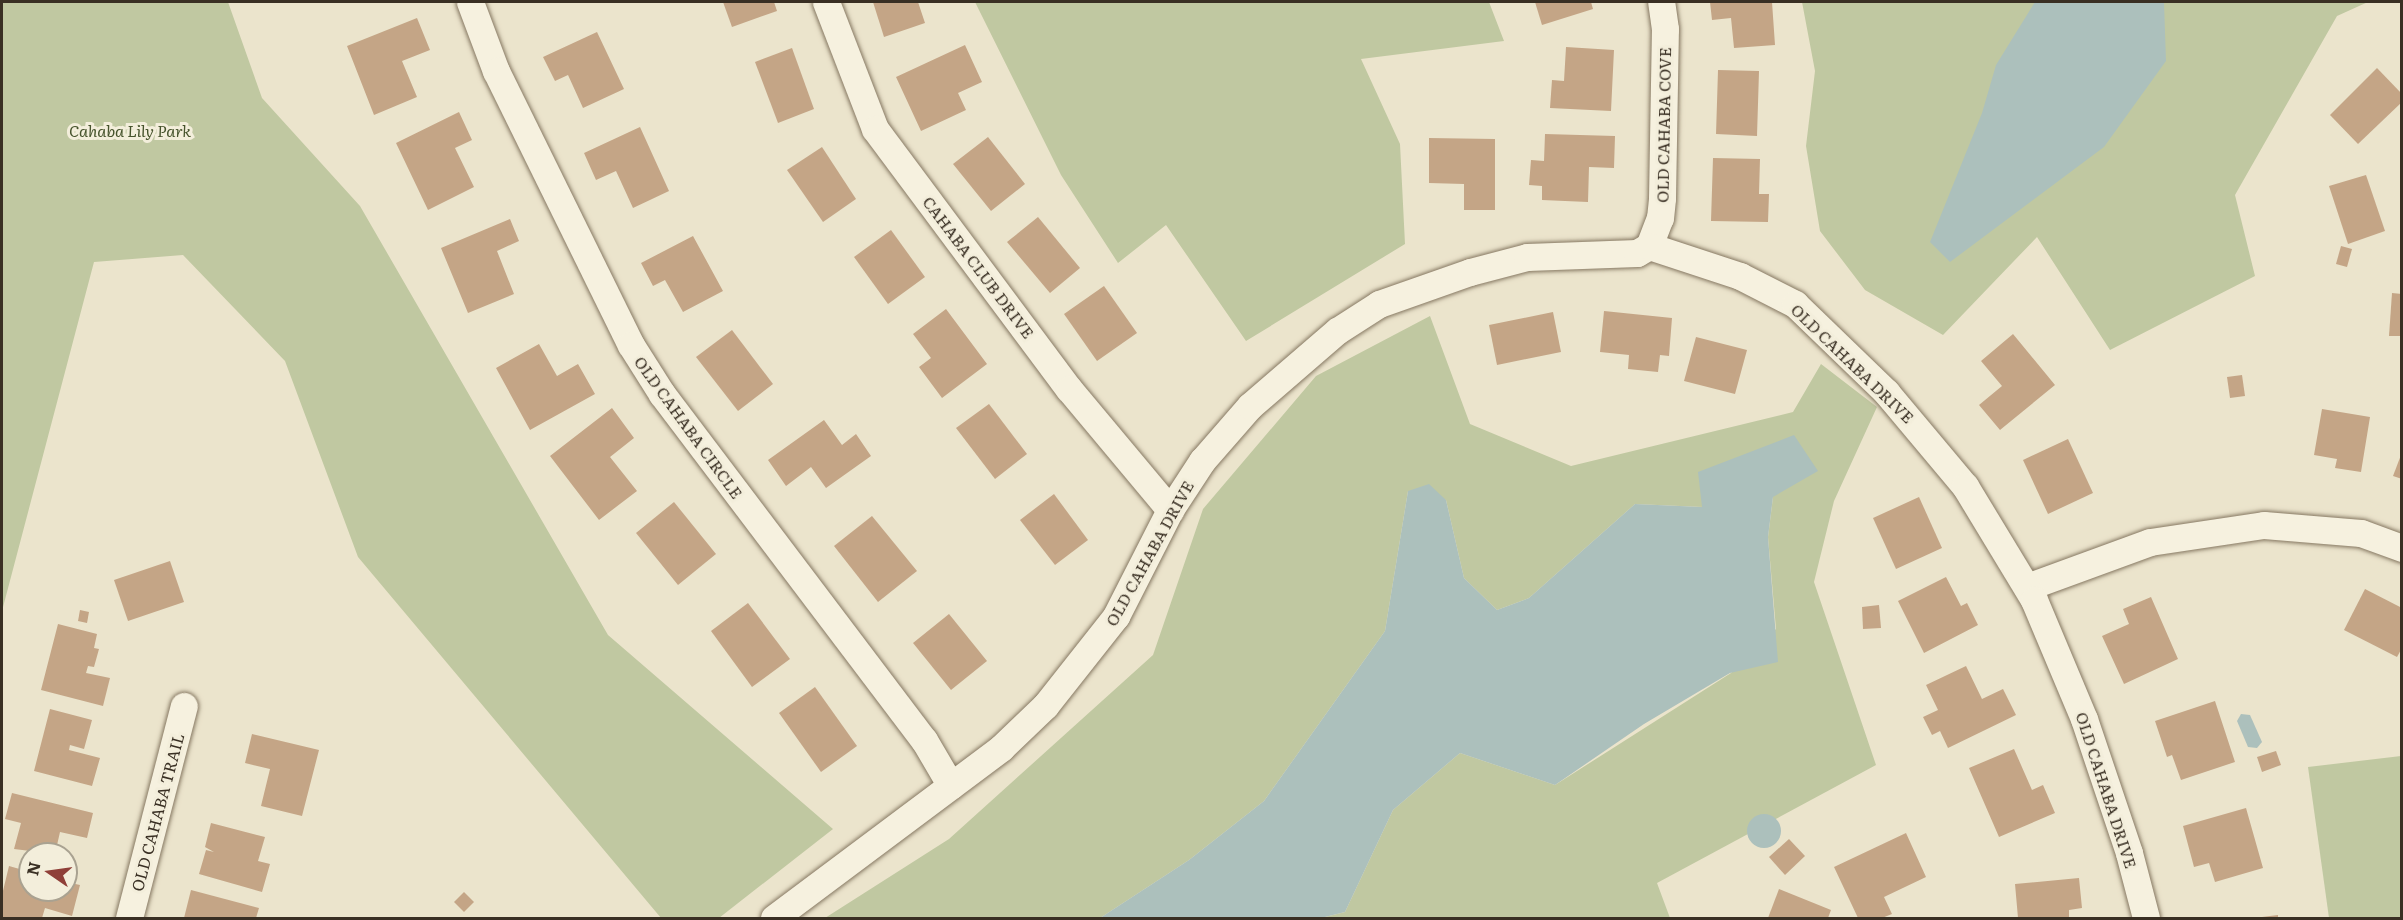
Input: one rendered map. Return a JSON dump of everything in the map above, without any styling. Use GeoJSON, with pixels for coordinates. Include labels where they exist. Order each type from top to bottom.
{"type":"FeatureCollection","features":[{"type":"Feature","properties":{"kind":"street","name":"OLD CAHABA CIRCLE"},"geometry":{"type":"LineString","coordinates":[[470,2],[496,71],[630,345],[662,394],[924,740],[951,786]]}},
{"type":"Feature","properties":{"kind":"street","name":"CAHABA CLUB DRIVE"},"geometry":{"type":"LineString","coordinates":[[826,2],[875,129],[1069,389],[1170,510]]}},
{"type":"Feature","properties":{"kind":"street","name":"OLD CAHABA COVE"},"geometry":{"type":"LineString","coordinates":[[1648,246],[1660,218],[1662,198],[1665,29],[1661,2]]}},
{"type":"Feature","properties":{"kind":"street","name":"OLD CAHABA DRIVE"},"geometry":{"type":"LineString","coordinates":[[774,918],[1001,748],[1082,664],[1116,616],[1170,510],[1202,461],[1250,406],[1337,330],[1379,304],[1426,285],[1527,257],[1637,253],[1648,246],[1740,276],[1796,304],[1929,438],[1995,531],[2027,588],[2084,719],[2146,918]]}},
{"type":"Feature","properties":{"kind":"street"},"geometry":{"type":"LineString","coordinates":[[2027,588],[2150,542],[2264,525],[2361,532],[2402,548]]}},
{"type":"Feature","properties":{"kind":"street","name":"OLD CAHABA TRAIL"},"geometry":{"type":"LineString","coordinates":[[129,918],[184,705]]}},
{"type":"Feature","properties":{"kind":"green space","name":"Cahaba Lily Park"},"geometry":{"type":"Polygon","coordinates":[[[2,2],[228,2],[262,98],[360,206],[608,635],[833,829],[719,918],[661,918],[358,557],[285,361],[183,255],[94,262],[2,611],[2,2]]]}},
{"type":"Feature","properties":{"kind":"green space"},"geometry":{"type":"Polygon","coordinates":[[[975,2],[1489,2],[1504,41],[1361,59],[1400,144],[1405,244],[1246,341],[1166,225],[1118,263],[1061,175],[975,2]]]}},
{"type":"Feature","properties":{"kind":"green space"},"geometry":{"type":"Polygon","coordinates":[[[1802,2],[2368,2],[2337,16],[2235,195],[2255,276],[2110,350],[2037,237],[1943,335],[1865,290],[1820,231],[1806,146],[1815,71],[1802,2]]]}},
{"type":"Feature","properties":{"kind":"green space"},"geometry":{"type":"Polygon","coordinates":[[[1430,316],[1470,424],[1571,466],[1793,412],[1821,364],[1877,407],[1834,501],[1814,582],[1876,765],[1657,883],[1670,918],[1321,918],[1345,912],[1393,810],[1460,753],[1555,785],[1731,673],[1776,629],[1768,537],[1773,497],[1703,507],[1635,504],[1529,598],[1497,610],[1464,578],[1446,500],[1408,491],[1385,631],[1264,801],[1189,860],[1100,918],[825,918],[949,839],[1153,655],[1203,509],[1316,376],[1430,316]]]}},
{"type":"Feature","properties":{"kind":"green space"},"geometry":{"type":"Polygon","coordinates":[[[2401,756],[2401,918],[2329,918],[2308,767],[2401,756]]]}},
{"type":"Feature","properties":{"kind":"shaded area"},"geometry":{"type":"Polygon","coordinates":[[[2035,2],[2164,2],[2166,61],[2104,147],[1950,262],[1930,242],[1982,113],[1996,65],[2035,2]]]}},
{"type":"Feature","properties":{"kind":"shaded area"},"geometry":{"type":"Polygon","coordinates":[[[1794,435],[1818,471],[1773,497],[1768,537],[1778,662],[1730,673],[1644,724],[1555,785],[1460,753],[1393,810],[1345,912],[1321,918],[1100,918],[1189,860],[1264,801],[1385,631],[1408,491],[1429,484],[1446,500],[1464,578],[1497,610],[1529,598],[1635,504],[1702,507],[1698,472],[1794,435]]]}},
{"type":"Feature","properties":{"kind":"shaded area"},"geometry":{"type":"Polygon","coordinates":[[[2241,714],[2250,715],[2262,742],[2257,748],[2248,747],[2237,721],[2241,714]]]}},
{"type":"Feature","properties":{"kind":"shaded area"},"geometry":{"type":"Polygon","coordinates":[[[1764,814],[1776,819],[1781,831],[1776,843],[1764,848],[1752,843],[1747,831],[1752,819],[1764,814]]]}},
{"type":"Feature","properties":{"kind":"building"},"geometry":{"type":"Polygon","coordinates":[[[723,2],[774,2],[777,11],[732,27],[723,2]]]}},
{"type":"Feature","properties":{"kind":"building"},"geometry":{"type":"Polygon","coordinates":[[[873,2],[918,2],[925,23],[884,37],[873,2]]]}},
{"type":"Feature","properties":{"kind":"building"},"geometry":{"type":"Polygon","coordinates":[[[1535,2],[1591,2],[1593,9],[1542,25],[1535,2]]]}},
{"type":"Feature","properties":{"kind":"building"},"geometry":{"type":"Polygon","coordinates":[[[1710,2],[1772,2],[1775,45],[1734,48],[1731,18],[1712,20],[1710,2]]]}},
{"type":"Feature","properties":{"kind":"building"},"geometry":{"type":"Polygon","coordinates":[[[417,18],[430,50],[402,61],[417,97],[374,115],[347,46],[417,18]]]}},
{"type":"Feature","properties":{"kind":"building"},"geometry":{"type":"Polygon","coordinates":[[[597,32],[624,89],[583,108],[568,75],[555,81],[543,57],[597,32]]]}},
{"type":"Feature","properties":{"kind":"building"},"geometry":{"type":"Polygon","coordinates":[[[965,45],[982,82],[958,93],[966,110],[921,131],[896,77],[965,45]]]}},
{"type":"Feature","properties":{"kind":"building"},"geometry":{"type":"Polygon","coordinates":[[[1566,47],[1614,50],[1611,111],[1550,108],[1552,80],[1564,81],[1566,47]]]}},
{"type":"Feature","properties":{"kind":"building"},"geometry":{"type":"Polygon","coordinates":[[[792,48],[814,109],[778,123],[755,62],[792,48]]]}},
{"type":"Feature","properties":{"kind":"building"},"geometry":{"type":"Polygon","coordinates":[[[2377,68],[2402,94],[2402,102],[2358,144],[2330,115],[2377,68]]]}},
{"type":"Feature","properties":{"kind":"building"},"geometry":{"type":"Polygon","coordinates":[[[1718,70],[1759,71],[1757,136],[1716,134],[1718,70]]]}},
{"type":"Feature","properties":{"kind":"building"},"geometry":{"type":"Polygon","coordinates":[[[459,112],[472,140],[455,148],[474,187],[428,210],[396,143],[459,112]]]}},
{"type":"Feature","properties":{"kind":"building"},"geometry":{"type":"Polygon","coordinates":[[[640,127],[669,191],[633,208],[616,171],[596,180],[584,153],[640,127]]]}},
{"type":"Feature","properties":{"kind":"building"},"geometry":{"type":"Polygon","coordinates":[[[1545,134],[1615,136],[1614,168],[1589,167],[1588,202],[1542,200],[1542,186],[1529,185],[1531,160],[1544,161],[1545,134]]]}},
{"type":"Feature","properties":{"kind":"building"},"geometry":{"type":"Polygon","coordinates":[[[988,137],[1025,184],[991,211],[953,164],[988,137]]]}},
{"type":"Feature","properties":{"kind":"building"},"geometry":{"type":"Polygon","coordinates":[[[1429,138],[1495,139],[1495,210],[1464,210],[1464,184],[1429,183],[1429,138]]]}},
{"type":"Feature","properties":{"kind":"building"},"geometry":{"type":"Polygon","coordinates":[[[822,147],[856,199],[823,222],[787,170],[822,147]]]}},
{"type":"Feature","properties":{"kind":"building"},"geometry":{"type":"Polygon","coordinates":[[[1713,158],[1760,159],[1759,194],[1769,194],[1768,222],[1711,221],[1713,158]]]}},
{"type":"Feature","properties":{"kind":"building"},"geometry":{"type":"Polygon","coordinates":[[[2366,175],[2385,231],[2348,244],[2329,186],[2366,175]]]}},
{"type":"Feature","properties":{"kind":"building"},"geometry":{"type":"Polygon","coordinates":[[[1038,217],[1080,268],[1050,293],[1007,242],[1038,217]]]}},
{"type":"Feature","properties":{"kind":"building"},"geometry":{"type":"Polygon","coordinates":[[[510,219],[519,241],[497,251],[514,294],[468,313],[441,248],[510,219]]]}},
{"type":"Feature","properties":{"kind":"building"},"geometry":{"type":"Polygon","coordinates":[[[891,230],[925,277],[888,304],[854,257],[891,230]]]}},
{"type":"Feature","properties":{"kind":"building"},"geometry":{"type":"Polygon","coordinates":[[[693,236],[723,291],[683,312],[665,280],[653,286],[641,263],[693,236]]]}},
{"type":"Feature","properties":{"kind":"building"},"geometry":{"type":"Polygon","coordinates":[[[2341,246],[2352,249],[2347,267],[2336,264],[2341,246]]]}},
{"type":"Feature","properties":{"kind":"building"},"geometry":{"type":"Polygon","coordinates":[[[1104,286],[1137,333],[1097,361],[1064,314],[1104,286]]]}},
{"type":"Feature","properties":{"kind":"building"},"geometry":{"type":"Polygon","coordinates":[[[2392,293],[2402,294],[2402,336],[2389,336],[2392,293]]]}},
{"type":"Feature","properties":{"kind":"building"},"geometry":{"type":"Polygon","coordinates":[[[946,309],[987,364],[942,398],[919,367],[931,358],[913,334],[946,309]]]}},
{"type":"Feature","properties":{"kind":"building"},"geometry":{"type":"Polygon","coordinates":[[[1604,311],[1672,318],[1669,356],[1660,355],[1658,372],[1628,369],[1629,355],[1600,352],[1604,311]]]}},
{"type":"Feature","properties":{"kind":"building"},"geometry":{"type":"Polygon","coordinates":[[[1553,312],[1561,352],[1497,365],[1489,325],[1553,312]]]}},
{"type":"Feature","properties":{"kind":"building"},"geometry":{"type":"Polygon","coordinates":[[[732,330],[773,384],[738,411],[696,357],[732,330]]]}},
{"type":"Feature","properties":{"kind":"building"},"geometry":{"type":"Polygon","coordinates":[[[2013,334],[2055,385],[2000,430],[1979,405],[2002,386],[1981,361],[2013,334]]]}},
{"type":"Feature","properties":{"kind":"building"},"geometry":{"type":"Polygon","coordinates":[[[1696,337],[1747,350],[1735,394],[1684,381],[1696,337]]]}},
{"type":"Feature","properties":{"kind":"building"},"geometry":{"type":"Polygon","coordinates":[[[539,344],[557,376],[578,364],[595,394],[530,430],[496,368],[539,344]]]}},
{"type":"Feature","properties":{"kind":"building"},"geometry":{"type":"Polygon","coordinates":[[[2242,375],[2245,396],[2230,398],[2227,377],[2242,375]]]}},
{"type":"Feature","properties":{"kind":"building"},"geometry":{"type":"Polygon","coordinates":[[[989,404],[1027,454],[995,479],[956,428],[989,404]]]}},
{"type":"Feature","properties":{"kind":"building"},"geometry":{"type":"Polygon","coordinates":[[[612,408],[634,438],[610,457],[637,491],[599,520],[550,456],[612,408]]]}},
{"type":"Feature","properties":{"kind":"building"},"geometry":{"type":"Polygon","coordinates":[[[2322,409],[2370,417],[2361,472],[2335,468],[2337,459],[2314,455],[2322,409]]]}},
{"type":"Feature","properties":{"kind":"building"},"geometry":{"type":"Polygon","coordinates":[[[824,420],[842,445],[856,434],[871,456],[826,488],[811,467],[786,486],[768,460],[824,420]]]}},
{"type":"Feature","properties":{"kind":"building"},"geometry":{"type":"Polygon","coordinates":[[[2068,439],[2093,493],[2048,514],[2023,460],[2068,439]]]}},
{"type":"Feature","properties":{"kind":"building"},"geometry":{"type":"Polygon","coordinates":[[[2402,455],[2402,479],[2393,476],[2402,455]]]}},
{"type":"Feature","properties":{"kind":"building"},"geometry":{"type":"Polygon","coordinates":[[[1054,494],[1088,540],[1055,565],[1020,520],[1054,494]]]}},
{"type":"Feature","properties":{"kind":"building"},"geometry":{"type":"Polygon","coordinates":[[[1919,497],[1942,548],[1896,569],[1873,518],[1919,497]]]}},
{"type":"Feature","properties":{"kind":"building"},"geometry":{"type":"Polygon","coordinates":[[[674,502],[716,554],[678,585],[636,533],[674,502]]]}},
{"type":"Feature","properties":{"kind":"building"},"geometry":{"type":"Polygon","coordinates":[[[872,516],[917,571],[878,602],[834,546],[872,516]]]}},
{"type":"Feature","properties":{"kind":"building"},"geometry":{"type":"Polygon","coordinates":[[[170,561],[184,602],[128,621],[114,580],[170,561]]]}},
{"type":"Feature","properties":{"kind":"building"},"geometry":{"type":"Polygon","coordinates":[[[1946,577],[1961,606],[1967,603],[1978,625],[1924,653],[1898,601],[1946,577]]]}},
{"type":"Feature","properties":{"kind":"building"},"geometry":{"type":"Polygon","coordinates":[[[2365,589],[2402,608],[2402,648],[2397,657],[2344,630],[2365,589]]]}},
{"type":"Feature","properties":{"kind":"building"},"geometry":{"type":"Polygon","coordinates":[[[2151,597],[2178,659],[2124,684],[2102,636],[2129,624],[2123,609],[2151,597]]]}},
{"type":"Feature","properties":{"kind":"building"},"geometry":{"type":"Polygon","coordinates":[[[748,603],[790,659],[752,687],[711,631],[748,603]]]}},
{"type":"Feature","properties":{"kind":"building"},"geometry":{"type":"Polygon","coordinates":[[[1879,605],[1881,628],[1863,629],[1862,607],[1879,605]]]}},
{"type":"Feature","properties":{"kind":"building"},"geometry":{"type":"Polygon","coordinates":[[[80,610],[89,612],[87,623],[78,621],[80,610]]]}},
{"type":"Feature","properties":{"kind":"building"},"geometry":{"type":"Polygon","coordinates":[[[949,614],[987,661],[951,690],[913,643],[949,614]]]}},
{"type":"Feature","properties":{"kind":"building"},"geometry":{"type":"Polygon","coordinates":[[[58,624],[97,634],[94,648],[99,649],[94,667],[88,666],[86,673],[110,678],[103,706],[41,690],[58,624]]]}},
{"type":"Feature","properties":{"kind":"building"},"geometry":{"type":"Polygon","coordinates":[[[1966,666],[1982,699],[2003,689],[2016,715],[1948,748],[1940,731],[1932,735],[1923,717],[1938,710],[1926,685],[1966,666]]]}},
{"type":"Feature","properties":{"kind":"building"},"geometry":{"type":"Polygon","coordinates":[[[815,687],[857,746],[821,772],[779,713],[815,687]]]}},
{"type":"Feature","properties":{"kind":"building"},"geometry":{"type":"Polygon","coordinates":[[[2215,701],[2235,762],[2181,780],[2172,755],[2167,757],[2155,721],[2215,701]]]}},
{"type":"Feature","properties":{"kind":"building"},"geometry":{"type":"Polygon","coordinates":[[[50,709],[92,720],[84,749],[70,745],[69,750],[100,758],[92,786],[34,771],[50,709]]]}},
{"type":"Feature","properties":{"kind":"building"},"geometry":{"type":"Polygon","coordinates":[[[252,734],[319,750],[302,816],[261,806],[270,769],[245,763],[252,734]]]}},
{"type":"Feature","properties":{"kind":"building"},"geometry":{"type":"Polygon","coordinates":[[[2014,749],[2032,790],[2043,785],[2055,813],[1999,837],[1969,768],[2014,749]]]}},
{"type":"Feature","properties":{"kind":"building"},"geometry":{"type":"Polygon","coordinates":[[[2276,751],[2281,765],[2262,772],[2257,757],[2276,751]]]}},
{"type":"Feature","properties":{"kind":"building"},"geometry":{"type":"Polygon","coordinates":[[[12,793],[93,813],[87,838],[60,832],[58,842],[18,842],[18,849],[14,849],[21,823],[5,819],[12,793]]]}},
{"type":"Feature","properties":{"kind":"building"},"geometry":{"type":"Polygon","coordinates":[[[2246,808],[2263,868],[2215,882],[2209,863],[2194,867],[2183,826],[2246,808]]]}},
{"type":"Feature","properties":{"kind":"building"},"geometry":{"type":"Polygon","coordinates":[[[211,823],[265,837],[258,861],[270,864],[262,892],[199,874],[206,850],[214,852],[205,847],[211,823]]]}},
{"type":"Feature","properties":{"kind":"building"},"geometry":{"type":"Polygon","coordinates":[[[1906,833],[1926,877],[1884,897],[1892,914],[1882,918],[1858,918],[1834,867],[1906,833]]]}},
{"type":"Feature","properties":{"kind":"building"},"geometry":{"type":"Polygon","coordinates":[[[1789,839],[1805,856],[1785,875],[1769,857],[1789,839]]]}},
{"type":"Feature","properties":{"kind":"building"},"geometry":{"type":"Polygon","coordinates":[[[9,866],[18,869],[18,902],[76,902],[72,916],[45,908],[42,918],[2,918],[2,895],[9,866]]]}},
{"type":"Feature","properties":{"kind":"building"},"geometry":{"type":"Polygon","coordinates":[[[2079,878],[2082,908],[2069,910],[2069,918],[2018,918],[2015,884],[2079,878]]]}},
{"type":"Feature","properties":{"kind":"building"},"geometry":{"type":"Polygon","coordinates":[[[1779,889],[1831,910],[1828,918],[1768,918],[1779,889]]]}},
{"type":"Feature","properties":{"kind":"building"},"geometry":{"type":"Polygon","coordinates":[[[191,890],[259,908],[256,918],[184,918],[191,890]]]}},
{"type":"Feature","properties":{"kind":"building"},"geometry":{"type":"Polygon","coordinates":[[[464,892],[474,902],[464,912],[454,902],[464,892]]]}},
{"type":"Feature","properties":{"kind":"building"},"geometry":{"type":"Polygon","coordinates":[[[2278,915],[2278,918],[2262,918],[2262,917],[2278,915]]]}}]}
